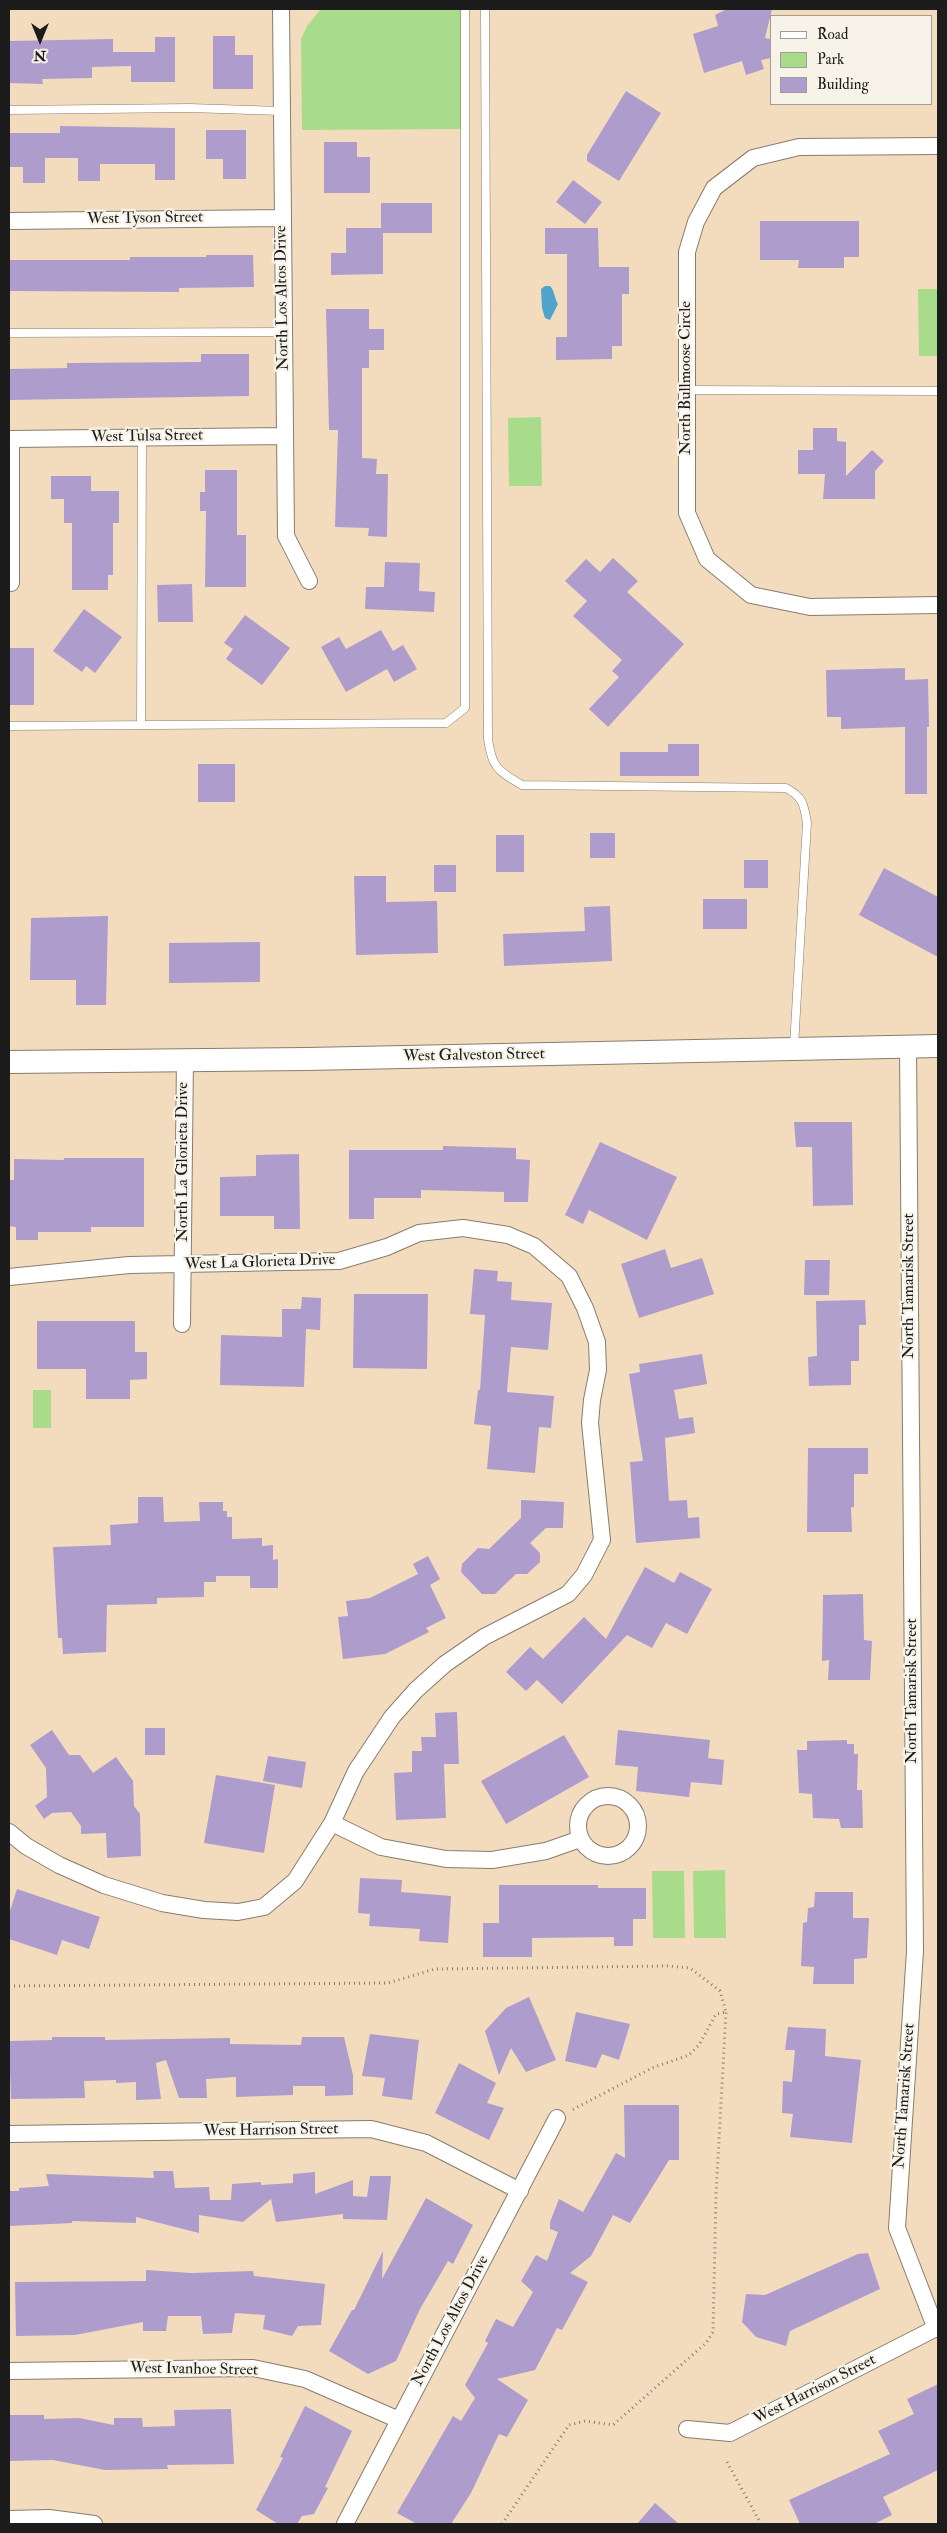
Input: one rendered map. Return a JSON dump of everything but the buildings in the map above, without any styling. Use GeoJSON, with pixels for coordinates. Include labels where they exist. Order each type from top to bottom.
{"type":"FeatureCollection","features":[{"type":"Feature","properties":{"kind":"street","name":"North Los Altos Drive"},"geometry":{"type":"LineString","coordinates":[[281,9],[286,536],[309,582]]}},
{"type":"Feature","properties":{"kind":"street","name":"North Bullmoose Circle"},"geometry":{"type":"LineString","coordinates":[[938,146],[799,147],[753,158],[714,188],[696,222],[687,252],[687,513],[707,559],[751,595],[810,606],[938,605]]}},
{"type":"Feature","properties":{"kind":"street","name":"West Tyson Street"},"geometry":{"type":"LineString","coordinates":[[9,221],[282,218]]}},
{"type":"Feature","properties":{"kind":"street","name":"West Tulsa Street"},"geometry":{"type":"LineString","coordinates":[[10,439],[285,436]]}},
{"type":"Feature","properties":{"kind":"street"},"geometry":{"type":"LineString","coordinates":[[10,439],[11,583]]}},
{"type":"Feature","properties":{"kind":"street","name":"North Tamarisk Street"},"geometry":{"type":"LineString","coordinates":[[908,1046],[915,1951],[897,2228],[937,2328]]}},
{"type":"Feature","properties":{"kind":"street","name":"West Galveston Street"},"geometry":{"type":"LineString","coordinates":[[9,1062],[308,1059],[938,1046]]}},
{"type":"Feature","properties":{"kind":"street","name":"North La Glorieta Drive"},"geometry":{"type":"LineString","coordinates":[[182,1324],[185,1059]]}},
{"type":"Feature","properties":{"kind":"street","name":"West La Glorieta Drive"},"geometry":{"type":"LineString","coordinates":[[9,1277],[129,1265],[184,1266],[339,1261],[386,1247],[419,1232],[463,1228],[508,1235],[534,1246],[569,1276],[585,1308],[597,1342],[598,1370],[590,1423],[602,1540],[584,1575],[568,1594],[484,1637],[445,1664],[416,1690],[392,1717],[356,1771],[332,1823],[295,1881],[264,1907],[238,1912],[204,1910],[162,1903],[104,1885],[59,1865],[26,1846],[9,1832]]}},
{"type":"Feature","properties":{"kind":"street"},"geometry":{"type":"LineString","coordinates":[[332,1823],[381,1846],[446,1859],[492,1860],[546,1851],[580,1839]]}},
{"type":"Feature","properties":{"kind":"street","name":"North Los Altos Drive"},"geometry":{"type":"LineString","coordinates":[[345,2524],[557,2118]]}},
{"type":"Feature","properties":{"kind":"street","name":"West Harrison Street"},"geometry":{"type":"LineString","coordinates":[[9,2134],[371,2129],[426,2143],[520,2191]]}},
{"type":"Feature","properties":{"kind":"street","name":"West Harrison Street"},"geometry":{"type":"LineString","coordinates":[[687,2429],[730,2433],[937,2328]]}},
{"type":"Feature","properties":{"kind":"street","name":"West Ivanhoe Street"},"geometry":{"type":"LineString","coordinates":[[9,2371],[253,2368],[305,2379],[399,2420]]}},
{"type":"Feature","properties":{"kind":"street"},"geometry":{"type":"LineString","coordinates":[[9,2519],[49,2518],[94,2524]]}},
{"type":"Feature","properties":{"kind":"lane"},"geometry":{"type":"LineString","coordinates":[[9,726],[446,723],[465,708],[465,9]]}},
{"type":"Feature","properties":{"kind":"lane"},"geometry":{"type":"LineString","coordinates":[[485,9],[488,739],[490,756],[495,768],[522,785],[786,788],[799,795],[804,807],[807,823],[794,1048]]}},
{"type":"Feature","properties":{"kind":"lane"},"geometry":{"type":"LineString","coordinates":[[9,110],[190,108],[281,110]]}},
{"type":"Feature","properties":{"kind":"lane"},"geometry":{"type":"LineString","coordinates":[[9,333],[283,332]]}},
{"type":"Feature","properties":{"kind":"lane"},"geometry":{"type":"LineString","coordinates":[[687,390],[938,390]]}},
{"type":"Feature","properties":{"kind":"lane"},"geometry":{"type":"LineString","coordinates":[[141,724],[142,438]]}},
{"type":"Feature","properties":{"kind":"path"},"geometry":{"type":"LineString","coordinates":[[9,1986],[388,1983],[435,1969],[667,1966],[690,1968],[720,1991],[726,2012],[716,2194],[713,2332],[706,2343],[613,2425],[585,2420],[569,2425],[502,2524]]}},
{"type":"Feature","properties":{"kind":"path"},"geometry":{"type":"LineString","coordinates":[[557,2118],[652,2068],[689,2056],[699,2045],[716,2014],[726,2012]]}},
{"type":"Feature","properties":{"kind":"path"},"geometry":{"type":"LineString","coordinates":[[727,2462],[761,2524]]}},
{"type":"Feature","properties":{"kind":"green space"},"geometry":{"type":"Polygon","coordinates":[[[321,9],[461,9],[461,129],[302,130],[301,39],[307,26],[321,9]]]}},
{"type":"Feature","properties":{"kind":"green space"},"geometry":{"type":"Polygon","coordinates":[[[918,289],[938,289],[938,356],[919,356],[918,289]]]}},
{"type":"Feature","properties":{"kind":"green space"},"geometry":{"type":"Polygon","coordinates":[[[541,417],[542,486],[509,486],[508,418],[541,417]]]}},
{"type":"Feature","properties":{"kind":"green space"},"geometry":{"type":"Polygon","coordinates":[[[33,1390],[51,1390],[51,1428],[33,1428],[33,1390]]]}},
{"type":"Feature","properties":{"kind":"green space"},"geometry":{"type":"Polygon","coordinates":[[[725,1870],[726,1938],[694,1938],[693,1871],[725,1870]]]}},
{"type":"Feature","properties":{"kind":"green space"},"geometry":{"type":"Polygon","coordinates":[[[652,1871],[684,1871],[685,1938],[653,1938],[652,1871]]]}},
{"type":"Feature","properties":{"kind":"water"},"geometry":{"type":"Polygon","coordinates":[[[545,286],[552,288],[558,304],[550,320],[545,318],[542,308],[541,289],[545,286]]]}}]}
